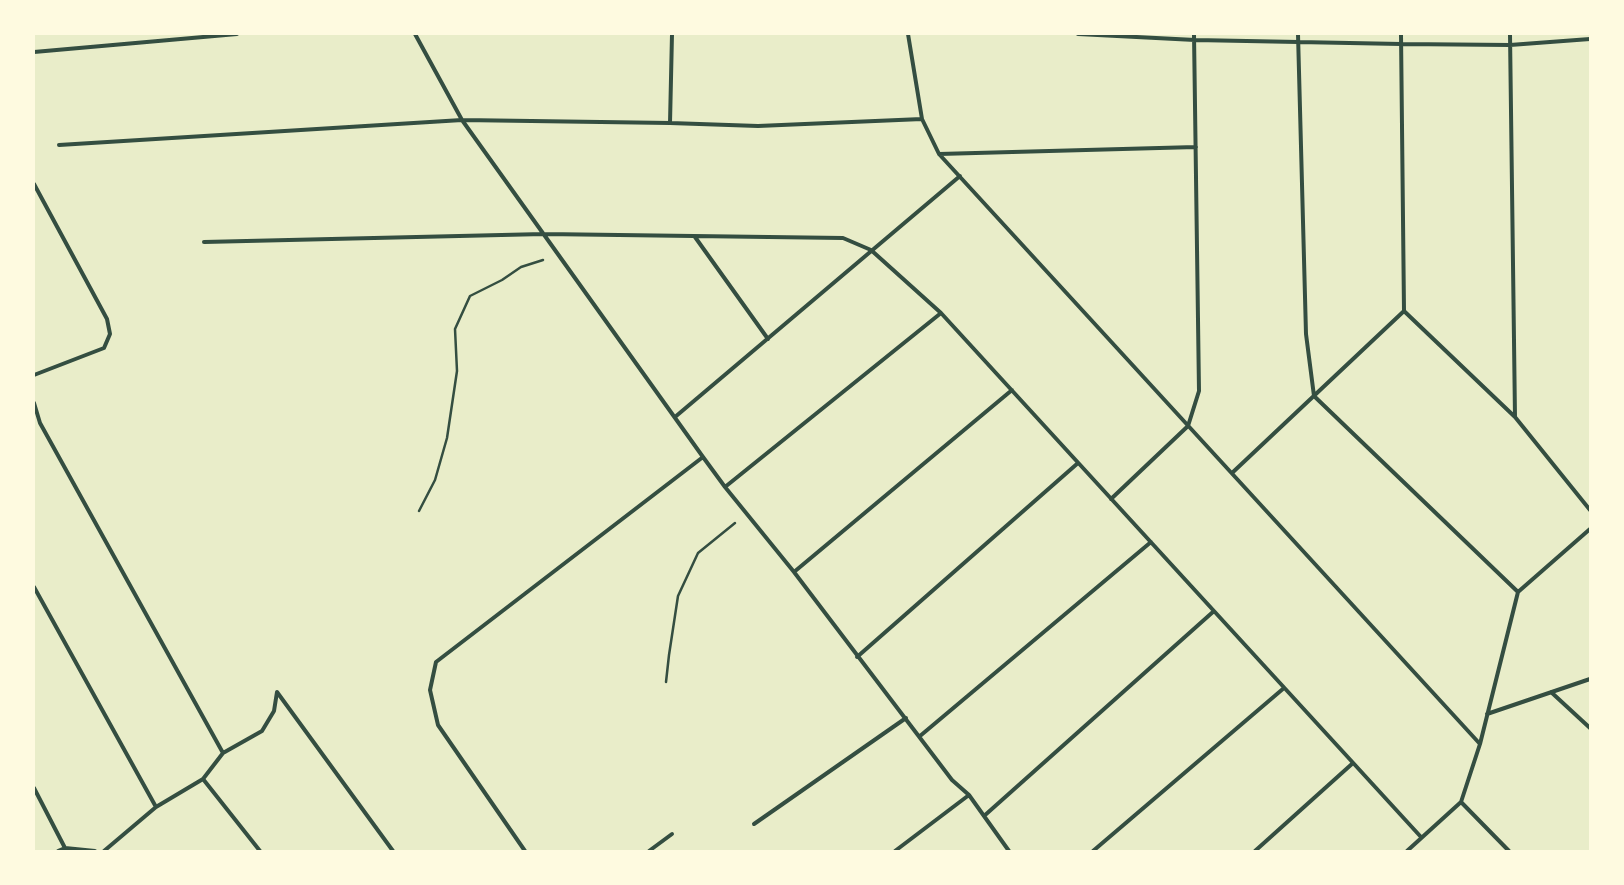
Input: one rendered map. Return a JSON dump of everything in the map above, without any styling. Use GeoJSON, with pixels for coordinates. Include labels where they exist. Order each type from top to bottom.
{"type":"FeatureCollection","features":[{"type":"Feature","properties":{"kind":"street"},"geometry":{"type":"LineString","coordinates":[[34,52],[237,34]]}},
{"type":"Feature","properties":{"kind":"street"},"geometry":{"type":"LineString","coordinates":[[415,34],[462,120],[703,457],[725,487],[794,572],[952,780],[969,795],[1009,851]]}},
{"type":"Feature","properties":{"kind":"street"},"geometry":{"type":"LineString","coordinates":[[670,123],[672,34]]}},
{"type":"Feature","properties":{"kind":"street"},"geometry":{"type":"LineString","coordinates":[[908,34],[922,119],[939,154],[1480,744]]}},
{"type":"Feature","properties":{"kind":"street"},"geometry":{"type":"LineString","coordinates":[[1078,34],[1194,40],[1401,44],[1510,45],[1590,40]]}},
{"type":"Feature","properties":{"kind":"street"},"geometry":{"type":"LineString","coordinates":[[1111,499],[1188,426],[1199,391],[1194,34]]}},
{"type":"Feature","properties":{"kind":"street"},"geometry":{"type":"LineString","coordinates":[[1298,34],[1306,334],[1314,396],[1518,592]]}},
{"type":"Feature","properties":{"kind":"street"},"geometry":{"type":"LineString","coordinates":[[1401,34],[1404,311],[1515,417],[1590,510]]}},
{"type":"Feature","properties":{"kind":"street"},"geometry":{"type":"LineString","coordinates":[[1510,34],[1515,417]]}},
{"type":"Feature","properties":{"kind":"street"},"geometry":{"type":"LineString","coordinates":[[59,145],[462,120],[670,123],[758,126],[922,119]]}},
{"type":"Feature","properties":{"kind":"street"},"geometry":{"type":"LineString","coordinates":[[939,154],[1196,147]]}},
{"type":"Feature","properties":{"kind":"street"},"geometry":{"type":"LineString","coordinates":[[675,417],[960,176]]}},
{"type":"Feature","properties":{"kind":"street"},"geometry":{"type":"LineString","coordinates":[[34,184],[107,319],[110,334],[104,348],[34,375]]}},
{"type":"Feature","properties":{"kind":"street"},"geometry":{"type":"LineString","coordinates":[[204,242],[544,234],[843,238],[871,250],[941,313],[1421,837]]}},
{"type":"Feature","properties":{"kind":"street"},"geometry":{"type":"LineString","coordinates":[[695,237],[768,339]]}},
{"type":"Feature","properties":{"kind":"street"},"geometry":{"type":"LineString","coordinates":[[1232,473],[1404,311]]}},
{"type":"Feature","properties":{"kind":"street"},"geometry":{"type":"LineString","coordinates":[[725,487],[941,313]]}},
{"type":"Feature","properties":{"kind":"street"},"geometry":{"type":"LineString","coordinates":[[794,572],[1012,390]]}},
{"type":"Feature","properties":{"kind":"street"},"geometry":{"type":"LineString","coordinates":[[34,403],[40,423],[223,753]]}},
{"type":"Feature","properties":{"kind":"street"},"geometry":{"type":"LineString","coordinates":[[524,851],[438,725],[430,690],[436,662],[703,457]]}},
{"type":"Feature","properties":{"kind":"street"},"geometry":{"type":"LineString","coordinates":[[857,656],[1078,463]]}},
{"type":"Feature","properties":{"kind":"street"},"geometry":{"type":"LineString","coordinates":[[1407,851],[1461,802],[1480,744],[1518,592],[1590,529]]}},
{"type":"Feature","properties":{"kind":"street"},"geometry":{"type":"LineString","coordinates":[[920,736],[1151,542]]}},
{"type":"Feature","properties":{"kind":"street"},"geometry":{"type":"LineString","coordinates":[[34,588],[156,807]]}},
{"type":"Feature","properties":{"kind":"street"},"geometry":{"type":"LineString","coordinates":[[984,816],[1214,611]]}},
{"type":"Feature","properties":{"kind":"street"},"geometry":{"type":"LineString","coordinates":[[1487,714],[1590,679]]}},
{"type":"Feature","properties":{"kind":"street"},"geometry":{"type":"LineString","coordinates":[[1093,851],[1284,688]]}},
{"type":"Feature","properties":{"kind":"street"},"geometry":{"type":"LineString","coordinates":[[104,851],[156,807],[203,779],[223,753],[262,731],[274,711],[277,692],[393,851]]}},
{"type":"Feature","properties":{"kind":"street"},"geometry":{"type":"LineString","coordinates":[[1551,692],[1590,728]]}},
{"type":"Feature","properties":{"kind":"street"},"geometry":{"type":"LineString","coordinates":[[754,824],[906,718]]}},
{"type":"Feature","properties":{"kind":"street"},"geometry":{"type":"LineString","coordinates":[[1255,851],[1353,763]]}},
{"type":"Feature","properties":{"kind":"street"},"geometry":{"type":"LineString","coordinates":[[203,779],[260,851]]}},
{"type":"Feature","properties":{"kind":"street"},"geometry":{"type":"LineString","coordinates":[[34,788],[65,848]]}},
{"type":"Feature","properties":{"kind":"street"},"geometry":{"type":"LineString","coordinates":[[895,851],[969,795]]}},
{"type":"Feature","properties":{"kind":"street"},"geometry":{"type":"LineString","coordinates":[[1461,802],[1509,851]]}},
{"type":"Feature","properties":{"kind":"street"},"geometry":{"type":"LineString","coordinates":[[649,851],[672,834]]}},
{"type":"Feature","properties":{"kind":"street"},"geometry":{"type":"LineString","coordinates":[[58,851],[65,848],[95,851]]}},
{"type":"Feature","properties":{"kind":"path"},"geometry":{"type":"LineString","coordinates":[[419,511],[435,480],[446,438],[457,371],[455,329],[470,296],[502,280],[521,267],[559,254]]}},
{"type":"Feature","properties":{"kind":"path"},"geometry":{"type":"LineString","coordinates":[[666,682],[678,596],[698,553],[747,514]]}}]}
